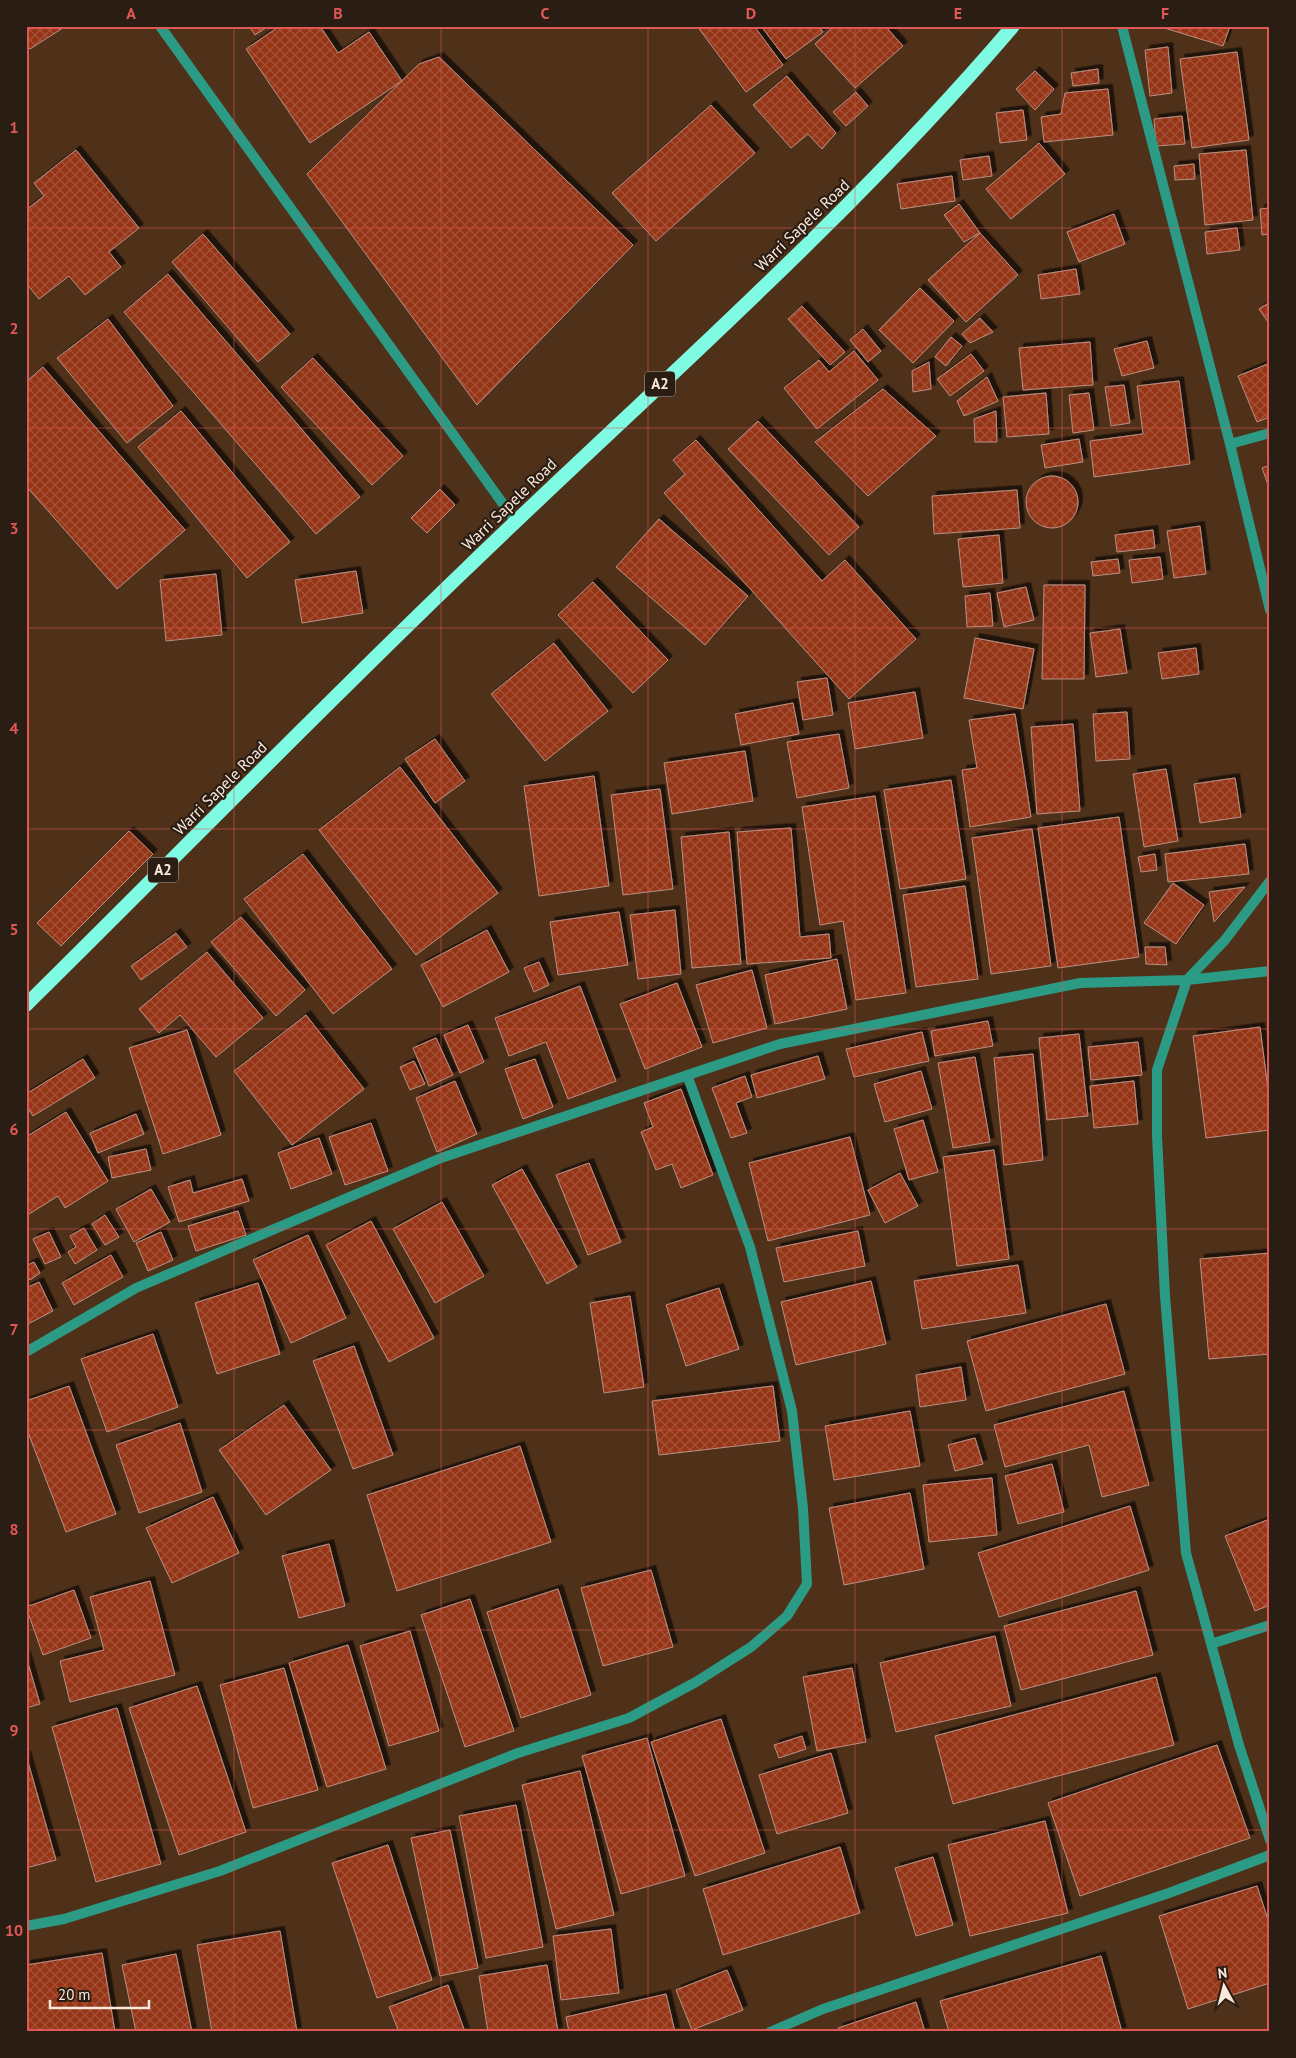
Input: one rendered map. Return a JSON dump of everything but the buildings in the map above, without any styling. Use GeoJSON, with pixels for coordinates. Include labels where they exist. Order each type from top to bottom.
{"type":"FeatureCollection","features":[{"type":"Feature","properties":{"kind":"highway","name":"Warri Sapele Road"},"geometry":{"type":"LineString","coordinates":[[26,1005],[312,720],[873,181],[969,77],[1013,26]]}},
{"type":"Feature","properties":{"kind":"street"},"geometry":{"type":"LineString","coordinates":[[160,26],[516,522]]}},
{"type":"Feature","properties":{"kind":"street"},"geometry":{"type":"LineString","coordinates":[[1122,26],[1230,444],[1270,610]]}},
{"type":"Feature","properties":{"kind":"street"},"geometry":{"type":"LineString","coordinates":[[1230,444],[1270,433]]}},
{"type":"Feature","properties":{"kind":"street"},"geometry":{"type":"LineString","coordinates":[[1270,881],[1225,940],[1187,980],[1157,1070],[1157,1136],[1165,1296],[1186,1553],[1239,1745],[1270,1840]]}},
{"type":"Feature","properties":{"kind":"street"},"geometry":{"type":"LineString","coordinates":[[26,1352],[136,1288],[441,1158],[780,1044],[1070,985],[1187,980],[1270,971]]}},
{"type":"Feature","properties":{"kind":"street"},"geometry":{"type":"LineString","coordinates":[[26,1926],[64,1919],[220,1871],[518,1752],[629,1718],[720,1667],[751,1647],[787,1616],[807,1584],[803,1508],[792,1411],[750,1247],[687,1075]]}},
{"type":"Feature","properties":{"kind":"street"},"geometry":{"type":"LineString","coordinates":[[1211,1644],[1270,1624]]}},
{"type":"Feature","properties":{"kind":"street"},"geometry":{"type":"LineString","coordinates":[[770,2032],[823,2009],[1150,1900],[1270,1855]]}}]}
